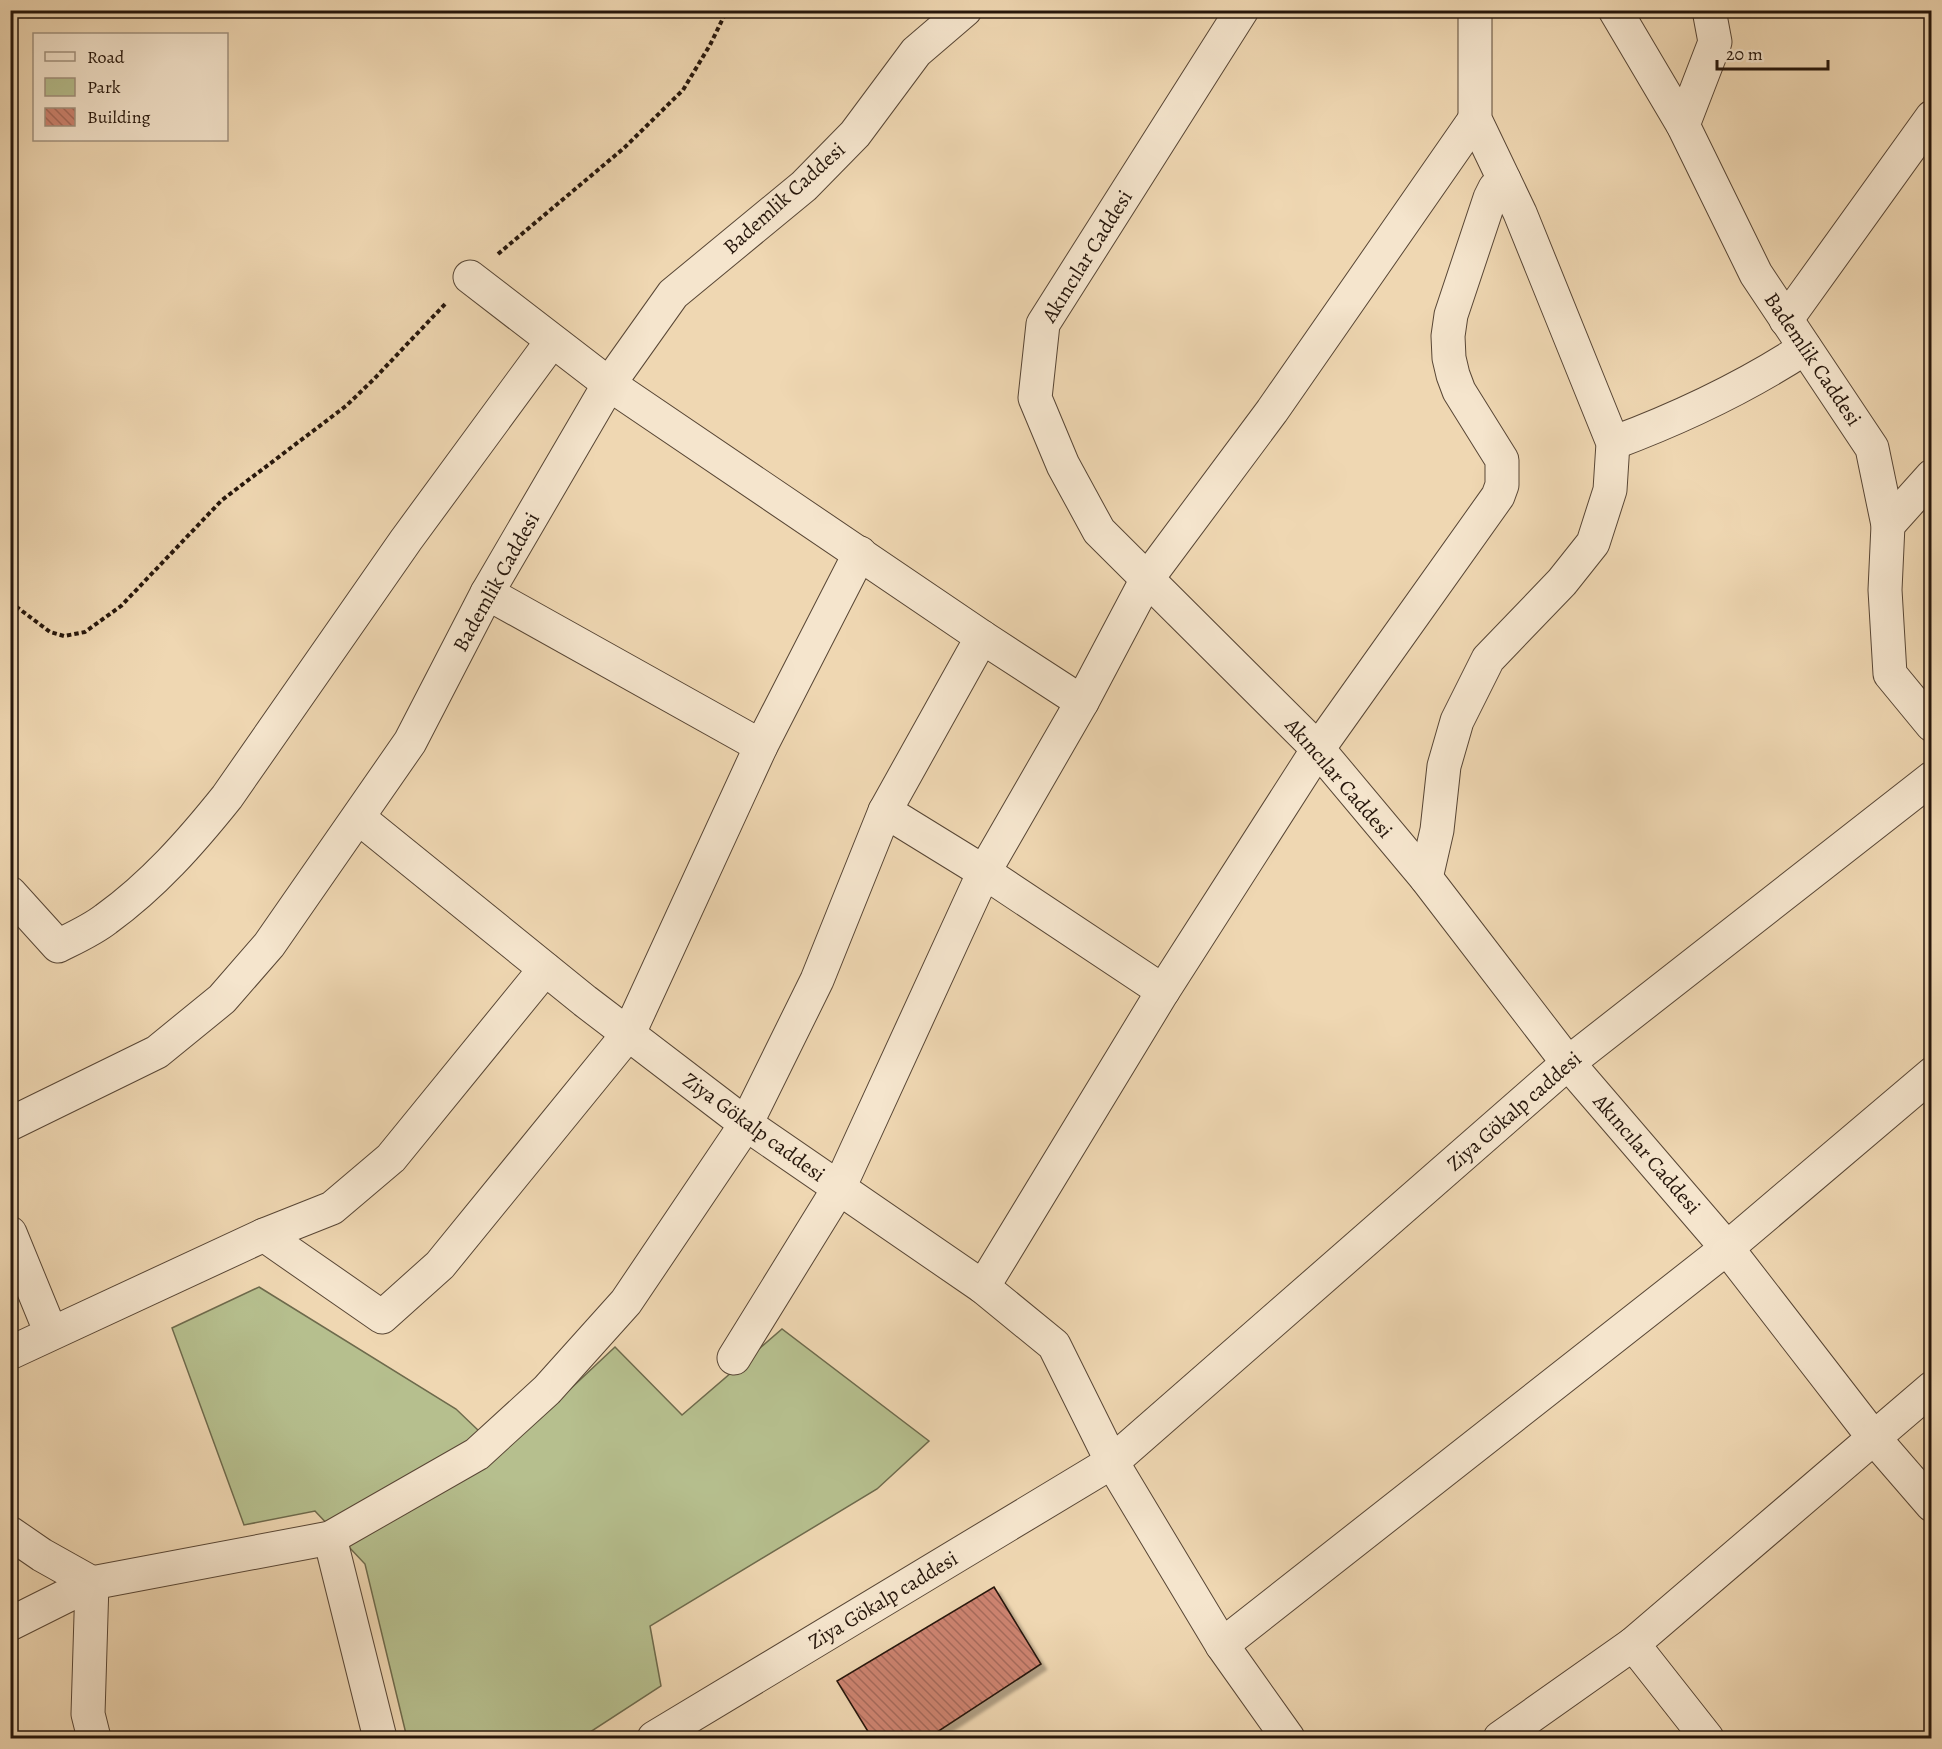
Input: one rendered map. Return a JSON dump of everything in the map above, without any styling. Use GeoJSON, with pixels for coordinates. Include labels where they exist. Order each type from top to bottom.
{"type":"FeatureCollection","features":[{"type":"Feature","properties":{"kind":"street","name":"Bademlik Caddesi"},"geometry":{"type":"LineString","coordinates":[[10,1124],[157,1052],[222,999],[269,945],[410,742],[487,593],[609,384],[673,294],[804,186],[855,134],[916,52],[965,10]]}},
{"type":"Feature","properties":{"kind":"street","name":"Akıncılar Caddesi"},"geometry":{"type":"LineString","coordinates":[[1242,10],[1043,324],[1035,398],[1064,465],[1099,531],[1318,748],[1426,878],[1568,1063],[1727,1248],[1874,1438],[1932,1505]]}},
{"type":"Feature","properties":{"kind":"street"},"geometry":{"type":"LineString","coordinates":[[1426,878],[1437,830],[1443,766],[1458,721],[1488,659],[1562,582],[1593,543],[1610,490],[1612,443],[1520,213],[1475,119],[1475,10]]}},
{"type":"Feature","properties":{"kind":"street","name":"Bademlik Caddesi"},"geometry":{"type":"LineString","coordinates":[[1615,10],[1683,125],[1756,274],[1872,448],[1888,525],[1885,590],[1890,674],[1932,725]]}},
{"type":"Feature","properties":{"kind":"street"},"geometry":{"type":"LineString","coordinates":[[1683,125],[1714,42],[1709,10]]}},
{"type":"Feature","properties":{"kind":"street"},"geometry":{"type":"LineString","coordinates":[[1786,320],[1932,117]]}},
{"type":"Feature","properties":{"kind":"street"},"geometry":{"type":"LineString","coordinates":[[734,1358],[839,1188],[984,872],[1082,702],[1147,579],[1272,411],[1475,119]]}},
{"type":"Feature","properties":{"kind":"street"},"geometry":{"type":"LineString","coordinates":[[983,1287],[1163,991],[1318,748],[1493,505],[1502,485],[1502,460],[1459,391],[1452,375],[1448,336],[1451,315],[1490,198],[1504,180]]}},
{"type":"Feature","properties":{"kind":"street"},"geometry":{"type":"LineString","coordinates":[[470,278],[609,384],[982,637],[1082,702]]}},
{"type":"Feature","properties":{"kind":"street"},"geometry":{"type":"LineString","coordinates":[[10,893],[58,946],[105,920],[167,866],[199,833],[227,797],[406,540],[552,341]]}},
{"type":"Feature","properties":{"kind":"street"},"geometry":{"type":"LineString","coordinates":[[1612,443],[1702,407],[1745,385],[1805,348]]}},
{"type":"Feature","properties":{"kind":"street"},"geometry":{"type":"LineString","coordinates":[[1888,525],[1932,476]]}},
{"type":"Feature","properties":{"kind":"street"},"geometry":{"type":"LineString","coordinates":[[264,1235],[382,1317],[440,1265],[629,1033],[761,746],[860,554]]}},
{"type":"Feature","properties":{"kind":"street"},"geometry":{"type":"LineString","coordinates":[[487,593],[761,746]]}},
{"type":"Feature","properties":{"kind":"street"},"geometry":{"type":"LineString","coordinates":[[10,1624],[92,1583],[330,1538],[477,1454],[547,1390],[626,1302],[746,1124],[817,980],[885,811],[982,637]]}},
{"type":"Feature","properties":{"kind":"street","name":"Ziya Gökalp caddesi"},"geometry":{"type":"LineString","coordinates":[[674,1733],[1112,1462],[1568,1063],[1932,778]]}},
{"type":"Feature","properties":{"kind":"street"},"geometry":{"type":"LineString","coordinates":[[885,811],[984,872],[1163,991]]}},
{"type":"Feature","properties":{"kind":"street","name":"Ziya Gökalp caddesi"},"geometry":{"type":"LineString","coordinates":[[359,818],[545,969],[746,1124],[983,1287],[1054,1344],[1112,1462],[1222,1645],[1288,1738]]}},
{"type":"Feature","properties":{"kind":"street"},"geometry":{"type":"LineString","coordinates":[[10,1353],[264,1235],[332,1208],[391,1158],[545,969]]}},
{"type":"Feature","properties":{"kind":"street"},"geometry":{"type":"LineString","coordinates":[[1222,1645],[1727,1248],[1932,1074]]}},
{"type":"Feature","properties":{"kind":"street"},"geometry":{"type":"LineString","coordinates":[[10,1233],[51,1333]]}},
{"type":"Feature","properties":{"kind":"street"},"geometry":{"type":"LineString","coordinates":[[1500,1738],[1633,1644],[1932,1388]]}},
{"type":"Feature","properties":{"kind":"street"},"geometry":{"type":"LineString","coordinates":[[10,1533],[42,1555],[92,1583]]}},
{"type":"Feature","properties":{"kind":"street"},"geometry":{"type":"LineString","coordinates":[[330,1538],[380,1738]]}},
{"type":"Feature","properties":{"kind":"street"},"geometry":{"type":"LineString","coordinates":[[92,1583],[88,1714],[94,1738]]}},
{"type":"Feature","properties":{"kind":"street"},"geometry":{"type":"LineString","coordinates":[[1633,1644],[1707,1738]]}},
{"type":"Feature","properties":{"kind":"path"},"geometry":{"type":"LineString","coordinates":[[10,602],[51,632],[64,636],[85,632],[121,606],[222,500],[346,406],[470,278],[624,148],[683,90],[710,45],[727,10]]}},
{"type":"Feature","properties":{"kind":"green space"},"geometry":{"type":"Polygon","coordinates":[[[259,1287],[456,1409],[502,1453],[615,1347],[682,1415],[782,1329],[929,1441],[877,1489],[650,1626],[661,1686],[581,1738],[407,1738],[365,1564],[315,1511],[244,1525],[172,1328],[259,1287]]]}},
{"type":"Feature","properties":{"kind":"building"},"geometry":{"type":"Polygon","coordinates":[[[994,1587],[1041,1664],[928,1738],[872,1738],[837,1681],[994,1587]]]}}]}
